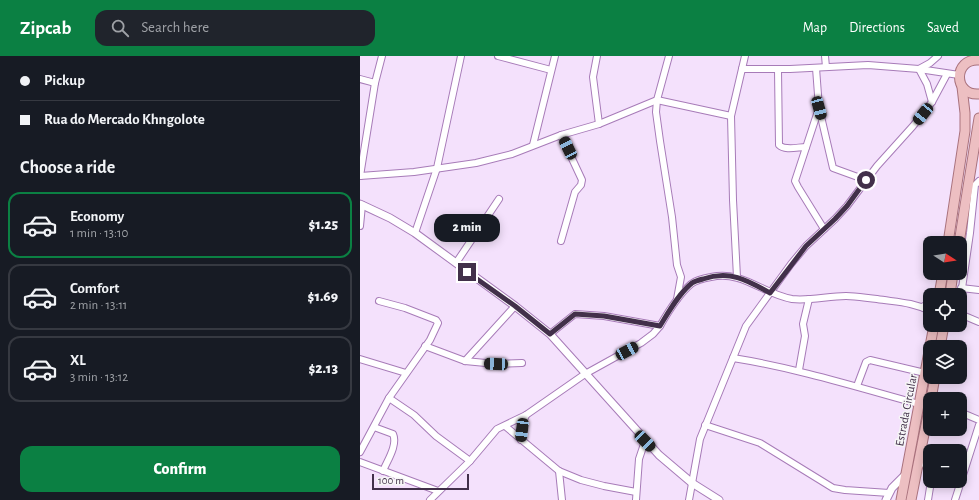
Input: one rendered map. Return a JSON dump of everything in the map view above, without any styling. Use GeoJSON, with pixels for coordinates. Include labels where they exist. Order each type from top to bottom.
{"type":"FeatureCollection","features":[{"type":"Feature","properties":{"kind":"main road"},"geometry":{"type":"LineString","coordinates":[[949,236],[965,131],[965,113],[959,75],[966,60],[979,60]]}},
{"type":"Feature","properties":{"kind":"main road"},"geometry":{"type":"LineString","coordinates":[[962,87],[971,94],[979,94]]}},
{"type":"Feature","properties":{"kind":"main road"},"geometry":{"type":"LineString","coordinates":[[960,236],[979,118]]}},
{"type":"Feature","properties":{"kind":"main road","name":"Estrada Circular"},"geometry":{"type":"LineString","coordinates":[[901,500],[923,383]]}},
{"type":"Feature","properties":{"kind":"main road","name":"Estrada Circular"},"geometry":{"type":"LineString","coordinates":[[912,500],[924,436]]}},
{"type":"Feature","properties":{"kind":"street"},"geometry":{"type":"LineString","coordinates":[[382,56],[375,83],[363,145],[360,176],[476,163],[512,154],[533,145],[599,124],[658,100],[731,116]]}},
{"type":"Feature","properties":{"kind":"street"},"geometry":{"type":"LineString","coordinates":[[415,233],[437,168],[461,56]]}},
{"type":"Feature","properties":{"kind":"street"},"geometry":{"type":"LineString","coordinates":[[498,56],[551,70]]}},
{"type":"Feature","properties":{"kind":"street"},"geometry":{"type":"LineString","coordinates":[[533,145],[555,56]]}},
{"type":"Feature","properties":{"kind":"street"},"geometry":{"type":"LineString","coordinates":[[597,56],[593,77],[599,124]]}},
{"type":"Feature","properties":{"kind":"street"},"geometry":{"type":"LineString","coordinates":[[669,56],[656,112],[672,217],[677,265],[681,277],[677,299]]}},
{"type":"Feature","properties":{"kind":"street"},"geometry":{"type":"LineString","coordinates":[[737,277],[731,116],[745,56]]}},
{"type":"Feature","properties":{"kind":"street"},"geometry":{"type":"LineString","coordinates":[[825,56],[826,67]]}},
{"type":"Feature","properties":{"kind":"street"},"geometry":{"type":"LineString","coordinates":[[919,69],[930,63],[938,56]]}},
{"type":"Feature","properties":{"kind":"street"},"geometry":{"type":"LineString","coordinates":[[742,68],[778,70],[868,65],[919,69],[959,75]]}},
{"type":"Feature","properties":{"kind":"street"},"geometry":{"type":"LineString","coordinates":[[816,68],[819,108],[833,168],[866,180]]}},
{"type":"Feature","properties":{"kind":"street"},"geometry":{"type":"LineString","coordinates":[[919,69],[932,102]]}},
{"type":"Feature","properties":{"kind":"street"},"geometry":{"type":"LineString","coordinates":[[778,70],[779,145],[780,147],[784,148],[806,147]]}},
{"type":"Feature","properties":{"kind":"street"},"geometry":{"type":"LineString","coordinates":[[689,500],[700,439],[746,326],[806,246],[847,206],[877,166],[913,126],[932,102],[947,74]]}},
{"type":"Feature","properties":{"kind":"street"},"geometry":{"type":"LineString","coordinates":[[360,78],[375,83]]}},
{"type":"Feature","properties":{"kind":"street"},"geometry":{"type":"LineString","coordinates":[[819,108],[795,181],[824,229]]}},
{"type":"Feature","properties":{"kind":"street"},"geometry":{"type":"LineString","coordinates":[[561,136],[582,180],[573,198],[561,241]]}},
{"type":"Feature","properties":{"kind":"street"},"geometry":{"type":"LineString","coordinates":[[962,288],[975,185],[979,181]]}},
{"type":"Feature","properties":{"kind":"street"},"geometry":{"type":"LineString","coordinates":[[456,263],[500,199]]}},
{"type":"Feature","properties":{"kind":"street"},"geometry":{"type":"LineString","coordinates":[[360,226],[361,205],[390,218],[415,233],[515,306],[550,334],[659,456],[692,483],[720,500]]}},
{"type":"Feature","properties":{"kind":"street"},"geometry":{"type":"LineString","coordinates":[[430,500],[470,461],[497,429],[526,415],[585,374],[641,343],[653,334],[660,326],[677,299],[691,284],[710,277],[725,275],[751,282],[770,293],[791,299],[860,296],[922,306]]}},
{"type":"Feature","properties":{"kind":"street"},"geometry":{"type":"LineString","coordinates":[[681,277],[691,284]]}},
{"type":"Feature","properties":{"kind":"street"},"geometry":{"type":"LineString","coordinates":[[967,289],[979,290]]}},
{"type":"Feature","properties":{"kind":"street"},"geometry":{"type":"LineString","coordinates":[[799,370],[805,336],[803,324],[809,299]]}},
{"type":"Feature","properties":{"kind":"street"},"geometry":{"type":"LineString","coordinates":[[360,452],[389,398],[425,346],[438,323],[436,320],[405,308],[379,301]]}},
{"type":"Feature","properties":{"kind":"street"},"geometry":{"type":"LineString","coordinates":[[465,361],[515,306]]}},
{"type":"Feature","properties":{"kind":"street"},"geometry":{"type":"LineString","coordinates":[[550,334],[575,314],[604,316],[660,326]]}},
{"type":"Feature","properties":{"kind":"street"},"geometry":{"type":"LineString","coordinates":[[967,317],[979,322]]}},
{"type":"Feature","properties":{"kind":"street"},"geometry":{"type":"LineString","coordinates":[[425,346],[465,361],[496,364],[522,363]]}},
{"type":"Feature","properties":{"kind":"street"},"geometry":{"type":"LineString","coordinates":[[733,358],[799,370],[919,404]]}},
{"type":"Feature","properties":{"kind":"street"},"geometry":{"type":"LineString","coordinates":[[360,359],[406,373]]}},
{"type":"Feature","properties":{"kind":"street"},"geometry":{"type":"LineString","coordinates":[[857,386],[866,362],[870,360],[923,373]]}},
{"type":"Feature","properties":{"kind":"street"},"geometry":{"type":"LineString","coordinates":[[389,398],[414,415],[436,436],[470,461]]}},
{"type":"Feature","properties":{"kind":"street"},"geometry":{"type":"LineString","coordinates":[[521,440],[523,422],[526,415]]}},
{"type":"Feature","properties":{"kind":"street"},"geometry":{"type":"LineString","coordinates":[[967,415],[979,420]]}},
{"type":"Feature","properties":{"kind":"street"},"geometry":{"type":"LineString","coordinates":[[705,425],[760,443],[833,488],[889,493]]}},
{"type":"Feature","properties":{"kind":"street"},"geometry":{"type":"LineString","coordinates":[[955,500],[979,425]]}},
{"type":"Feature","properties":{"kind":"street"},"geometry":{"type":"LineString","coordinates":[[505,426],[560,471],[581,480],[636,492]]}},
{"type":"Feature","properties":{"kind":"street"},"geometry":{"type":"LineString","coordinates":[[374,427],[393,434],[394,436],[394,443],[383,471]]}},
{"type":"Feature","properties":{"kind":"street"},"geometry":{"type":"LineString","coordinates":[[636,500],[639,459],[645,441]]}},
{"type":"Feature","properties":{"kind":"street"},"geometry":{"type":"LineString","coordinates":[[920,454],[923,461]]}},
{"type":"Feature","properties":{"kind":"street"},"geometry":{"type":"LineString","coordinates":[[360,462],[438,491]]}},
{"type":"Feature","properties":{"kind":"street"},"geometry":{"type":"LineString","coordinates":[[560,471],[562,500]]}},
{"type":"Feature","properties":{"kind":"street"},"geometry":{"type":"LineString","coordinates":[[886,500],[889,493],[906,474]]}},
{"type":"Feature","properties":{"kind":"street"},"geometry":{"type":"LineString","coordinates":[[928,500],[929,488]]}},
{"type":"Feature","properties":{"kind":"route"},"geometry":{"type":"LineString","coordinates":[[467,272],[515,306],[550,334],[575,314],[604,316],[660,326],[677,299],[691,284],[710,277],[725,275],[737,277],[751,282],[770,293],[806,246],[847,206],[866,180]]}}]}
